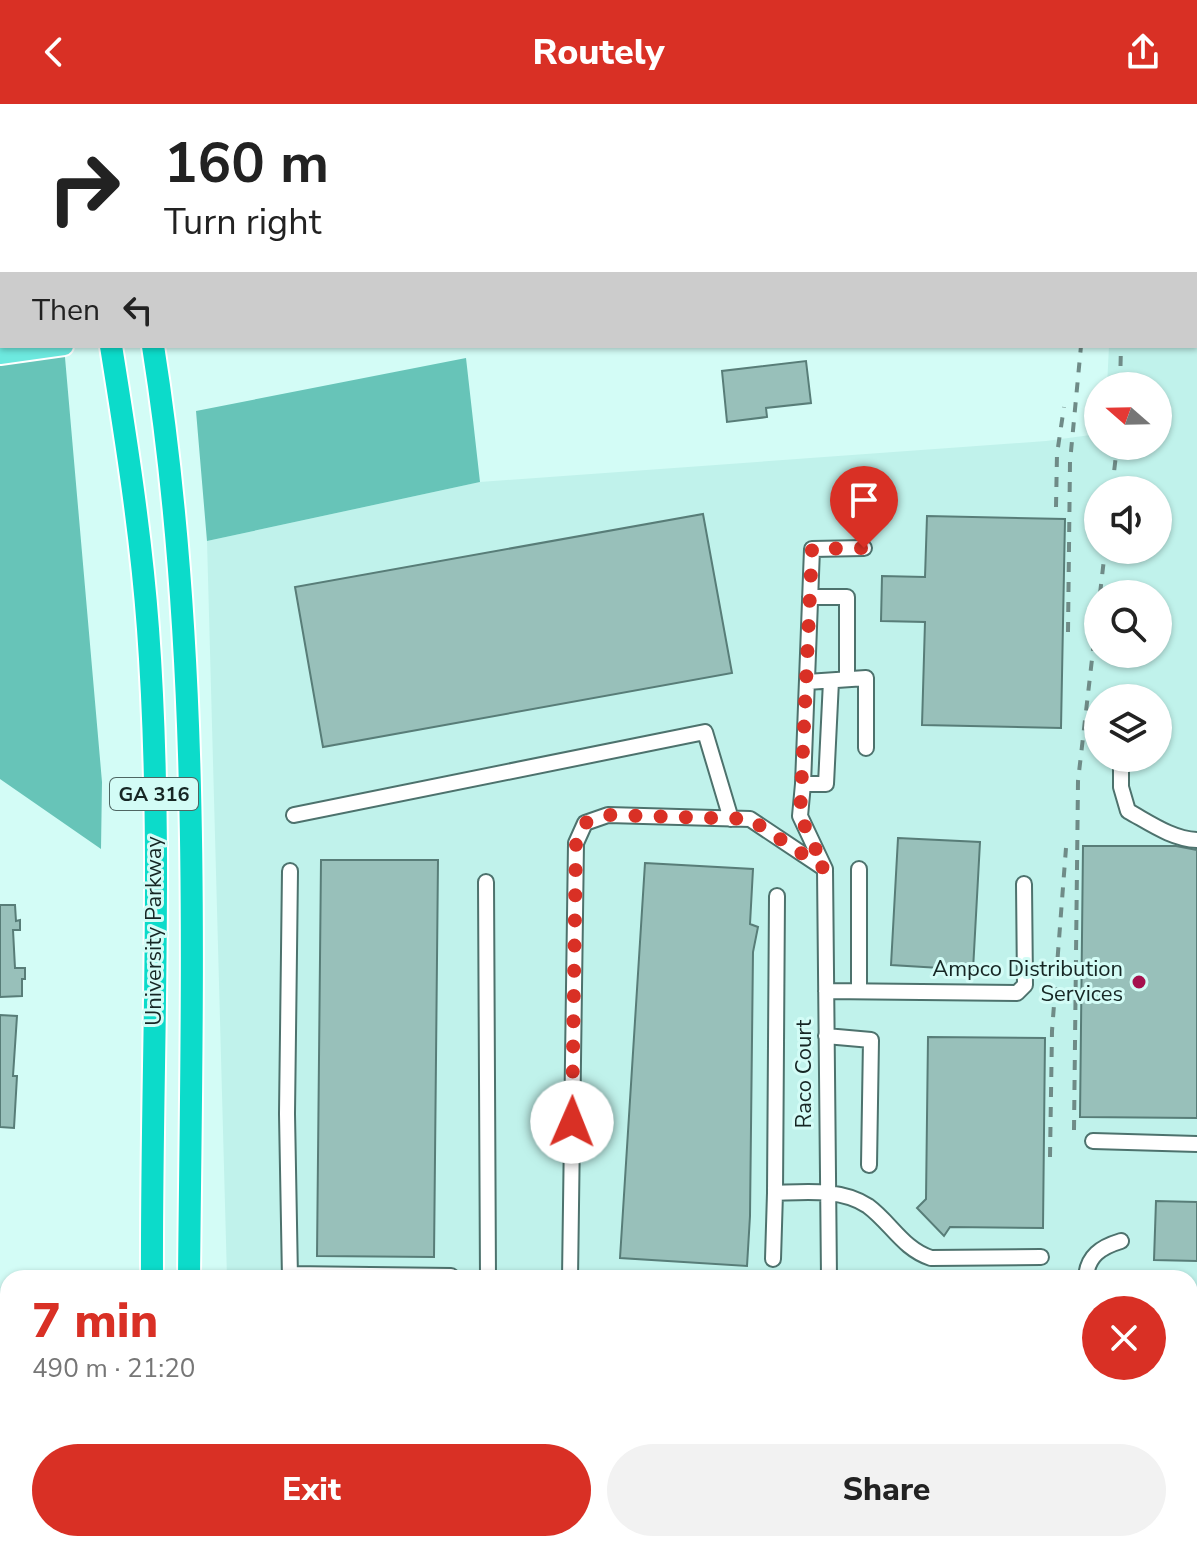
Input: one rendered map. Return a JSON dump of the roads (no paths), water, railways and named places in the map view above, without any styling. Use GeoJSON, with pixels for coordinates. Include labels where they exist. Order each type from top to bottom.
{"type":"FeatureCollection","features":[{"type":"Feature","properties":{"kind":"highway","name":"University Parkway"},"geometry":{"type":"LineString","coordinates":[[111,348],[133,494],[146,613],[152,709],[154,934],[149,1270]]}},
{"type":"Feature","properties":{"kind":"highway","name":"University Parkway"},"geometry":{"type":"LineString","coordinates":[[153,348],[176,527],[190,746],[189,1270]]}},
{"type":"Feature","properties":{"kind":"highway"},"geometry":{"type":"LineString","coordinates":[[191,1139],[201,1204],[202,1270]]}},
{"type":"Feature","properties":{"kind":"main road"},"geometry":{"type":"LineString","coordinates":[[0,355],[52,348]]}},
{"type":"Feature","properties":{"kind":"street"},"geometry":{"type":"LineString","coordinates":[[825,869],[800,816],[812,549],[864,548]]}},
{"type":"Feature","properties":{"kind":"street"},"geometry":{"type":"LineString","coordinates":[[810,597],[847,597],[847,679]]}},
{"type":"Feature","properties":{"kind":"street"},"geometry":{"type":"LineString","coordinates":[[807,682],[866,678],[866,748]]}},
{"type":"Feature","properties":{"kind":"street"},"geometry":{"type":"LineString","coordinates":[[803,784],[826,784],[831,681]]}},
{"type":"Feature","properties":{"kind":"street"},"geometry":{"type":"LineString","coordinates":[[294,815],[705,732],[731,819]]}},
{"type":"Feature","properties":{"kind":"street"},"geometry":{"type":"LineString","coordinates":[[1121,772],[1121,787],[1128,811],[1160,829],[1185,839],[1197,840]]}},
{"type":"Feature","properties":{"kind":"street"},"geometry":{"type":"LineString","coordinates":[[570,1270],[576,843],[585,823],[608,815],[750,819],[825,869]]}},
{"type":"Feature","properties":{"kind":"street","name":"Raco Court"},"geometry":{"type":"LineString","coordinates":[[825,869],[829,1270]]}},
{"type":"Feature","properties":{"kind":"street"},"geometry":{"type":"LineString","coordinates":[[859,869],[859,991]]}},
{"type":"Feature","properties":{"kind":"street"},"geometry":{"type":"LineString","coordinates":[[290,871],[287,1114],[290,1270]]}},
{"type":"Feature","properties":{"kind":"street"},"geometry":{"type":"LineString","coordinates":[[486,882],[488,1270]]}},
{"type":"Feature","properties":{"kind":"street"},"geometry":{"type":"LineString","coordinates":[[826,991],[1017,993],[1025,985],[1024,884]]}},
{"type":"Feature","properties":{"kind":"street"},"geometry":{"type":"LineString","coordinates":[[773,1259],[777,896]]}},
{"type":"Feature","properties":{"kind":"street"},"geometry":{"type":"LineString","coordinates":[[826,1036],[871,1040],[869,1165]]}},
{"type":"Feature","properties":{"kind":"street"},"geometry":{"type":"LineString","coordinates":[[1093,1141],[1197,1144]]}},
{"type":"Feature","properties":{"kind":"street"},"geometry":{"type":"LineString","coordinates":[[775,1193],[827,1192],[867,1206],[915,1253],[931,1258],[1041,1257]]}},
{"type":"Feature","properties":{"kind":"street"},"geometry":{"type":"LineString","coordinates":[[1087,1270],[1087,1265],[1102,1247],[1121,1241]]}},
{"type":"Feature","properties":{"kind":"railway"},"geometry":{"type":"LineString","coordinates":[[1068,632],[1070,462],[1081,348]]}},
{"type":"Feature","properties":{"kind":"railway"},"geometry":{"type":"LineString","coordinates":[[1120,372],[1121,348]]}},
{"type":"Feature","properties":{"kind":"railway"},"geometry":{"type":"LineString","coordinates":[[1056,507],[1057,454],[1064,407]]}},
{"type":"Feature","properties":{"kind":"railway"},"geometry":{"type":"LineString","coordinates":[[1114,476],[1115,460]]}},
{"type":"Feature","properties":{"kind":"railway"},"geometry":{"type":"LineString","coordinates":[[1102,580],[1103,564]]}},
{"type":"Feature","properties":{"kind":"railway"},"geometry":{"type":"LineString","coordinates":[[1074,1130],[1078,781],[1091,668]]}},
{"type":"Feature","properties":{"kind":"railway"},"geometry":{"type":"LineString","coordinates":[[1050,1157],[1052,1031],[1066,848]]}},
{"type":"Feature","properties":{"kind":"place","name":"Ampco Distribution Services"},"geometry":{"type":"Point","coordinates":[1139,982]}}]}
